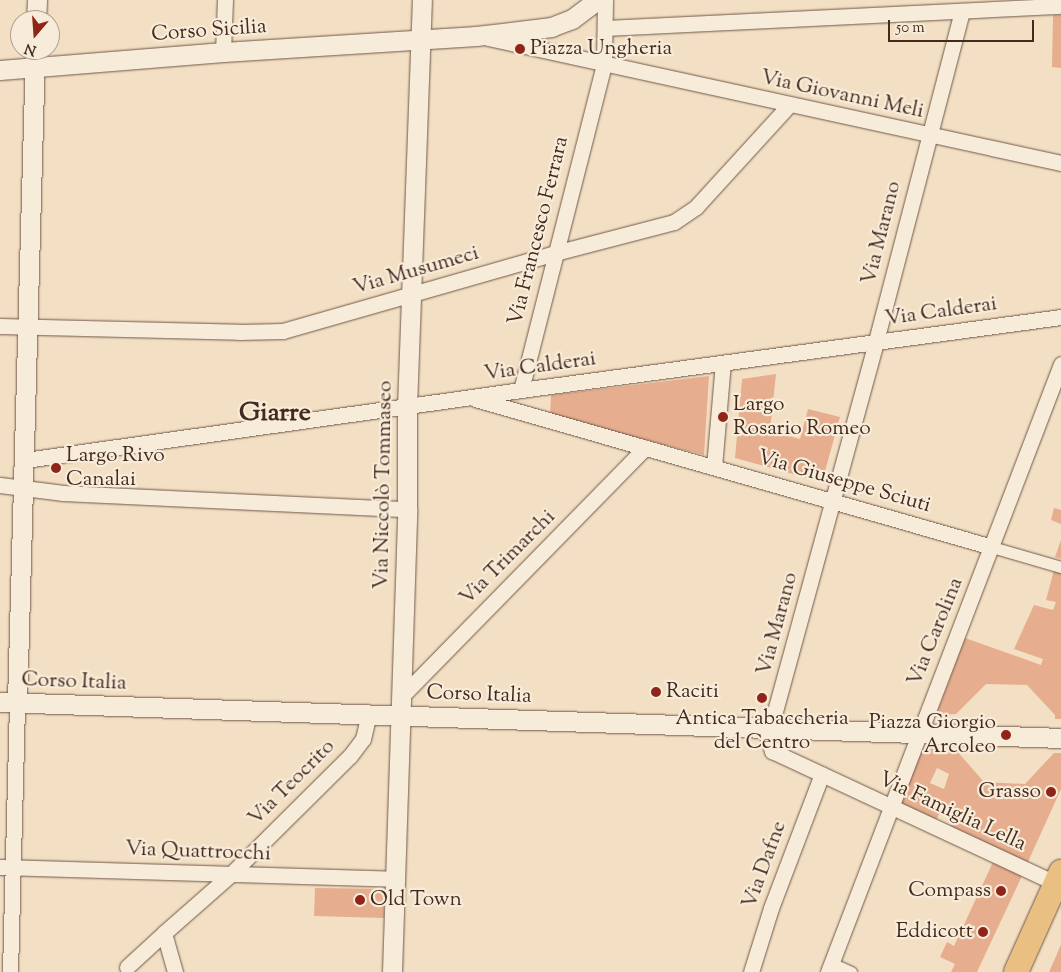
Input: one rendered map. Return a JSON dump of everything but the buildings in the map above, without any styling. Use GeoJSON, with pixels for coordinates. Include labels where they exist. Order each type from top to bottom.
{"type":"FeatureCollection","features":[{"type":"Feature","properties":{"kind":"main road"},"geometry":{"type":"LineString","coordinates":[[1016,972],[1059,881]]}},
{"type":"Feature","properties":{"kind":"street"},"geometry":{"type":"LineString","coordinates":[[223,52],[225,0]]}},
{"type":"Feature","properties":{"kind":"street","name":"Via Niccolò Tommaseo"},"geometry":{"type":"LineString","coordinates":[[392,972],[422,0]]}},
{"type":"Feature","properties":{"kind":"street","name":"Corso Sicilia"},"geometry":{"type":"LineString","coordinates":[[60,58],[223,52],[476,36],[551,27],[572,19],[597,0]]}},
{"type":"Feature","properties":{"kind":"street","name":"Via Francesco Ferrara"},"geometry":{"type":"LineString","coordinates":[[520,390],[600,84],[609,65],[605,28],[605,0]]}},
{"type":"Feature","properties":{"kind":"street"},"geometry":{"type":"LineString","coordinates":[[605,28],[1061,6]]}},
{"type":"Feature","properties":{"kind":"street","name":"Via Marano"},"geometry":{"type":"LineString","coordinates":[[773,726],[962,11]]}},
{"type":"Feature","properties":{"kind":"street","name":"Via Giovanni Meli"},"geometry":{"type":"LineString","coordinates":[[476,36],[929,136],[1061,163]]}},
{"type":"Feature","properties":{"kind":"street","name":"Corso Sicilia"},"geometry":{"type":"LineString","coordinates":[[0,70],[32,60]]}},
{"type":"Feature","properties":{"kind":"street"},"geometry":{"type":"LineString","coordinates":[[10,972],[6,867],[8,702],[23,486],[29,327],[35,60]]}},
{"type":"Feature","properties":{"kind":"street","name":"Via Musumeci"},"geometry":{"type":"LineString","coordinates":[[0,326],[283,331],[555,253],[674,222],[696,207],[789,105]]}},
{"type":"Feature","properties":{"kind":"street","name":"Via Calderai"},"geometry":{"type":"LineString","coordinates":[[24,460],[408,408],[520,390],[1061,317]]}},
{"type":"Feature","properties":{"kind":"street"},"geometry":{"type":"LineString","coordinates":[[714,468],[723,363]]}},
{"type":"Feature","properties":{"kind":"street","name":"Via Carolina"},"geometry":{"type":"LineString","coordinates":[[829,968],[1061,364]]}},
{"type":"Feature","properties":{"kind":"street","name":"Via Giuseppe Sciuti"},"geometry":{"type":"LineString","coordinates":[[471,398],[1061,567]]}},
{"type":"Feature","properties":{"kind":"street","name":"Via Trimarchi"},"geometry":{"type":"LineString","coordinates":[[400,706],[645,448]]}},
{"type":"Feature","properties":{"kind":"street"},"geometry":{"type":"LineString","coordinates":[[0,485],[23,486],[63,493],[407,509]]}},
{"type":"Feature","properties":{"kind":"street","name":"Corso Italia"},"geometry":{"type":"LineString","coordinates":[[8,702],[369,713],[400,706],[773,726],[1058,738]]}},
{"type":"Feature","properties":{"kind":"street","name":"Via Teocrito"},"geometry":{"type":"LineString","coordinates":[[125,970],[230,875],[350,756],[363,739],[369,713]]}},
{"type":"Feature","properties":{"kind":"street","name":"Via Famiglia Lella"},"geometry":{"type":"LineString","coordinates":[[773,726],[768,738],[772,750],[891,808],[1059,881]]}},
{"type":"Feature","properties":{"kind":"street","name":"Via Dafne"},"geometry":{"type":"LineString","coordinates":[[751,972],[771,908],[822,774]]}},
{"type":"Feature","properties":{"kind":"street","name":"Via Quattrocchi"},"geometry":{"type":"LineString","coordinates":[[6,867],[395,879]]}},
{"type":"Feature","properties":{"kind":"street"},"geometry":{"type":"LineString","coordinates":[[164,933],[175,972]]}},
{"type":"Feature","properties":{"kind":"street"},"geometry":{"type":"LineString","coordinates":[[829,968],[851,972]]}},
{"type":"Feature","properties":{"kind":"place","name":"Piazza Ungheria"},"geometry":{"type":"Point","coordinates":[520,49]}},
{"type":"Feature","properties":{"kind":"place","name":"Largo Rosario Romeo"},"geometry":{"type":"Point","coordinates":[723,417]}},
{"type":"Feature","properties":{"kind":"place","name":"Largo Rivo Canalai"},"geometry":{"type":"Point","coordinates":[56,468]}},
{"type":"Feature","properties":{"kind":"place","name":"Raciti"},"geometry":{"type":"Point","coordinates":[656,692]}},
{"type":"Feature","properties":{"kind":"place","name":"Antica Tabaccheria del Centro"},"geometry":{"type":"Point","coordinates":[762,698]}},
{"type":"Feature","properties":{"kind":"place","name":"Piazza Giorgio Arcoleo"},"geometry":{"type":"Point","coordinates":[1006,735]}},
{"type":"Feature","properties":{"kind":"place","name":"Grasso"},"geometry":{"type":"Point","coordinates":[1051,792]}},
{"type":"Feature","properties":{"kind":"place","name":"Compass"},"geometry":{"type":"Point","coordinates":[1001,891]}},
{"type":"Feature","properties":{"kind":"place","name":"Old Town"},"geometry":{"type":"Point","coordinates":[360,900]}},
{"type":"Feature","properties":{"kind":"place","name":"Eddicott"},"geometry":{"type":"Point","coordinates":[983,932]}},
{"type":"Feature","properties":{"kind":"district","name":"Giarre"},"geometry":{"type":"Point","coordinates":[275,414]}}]}
